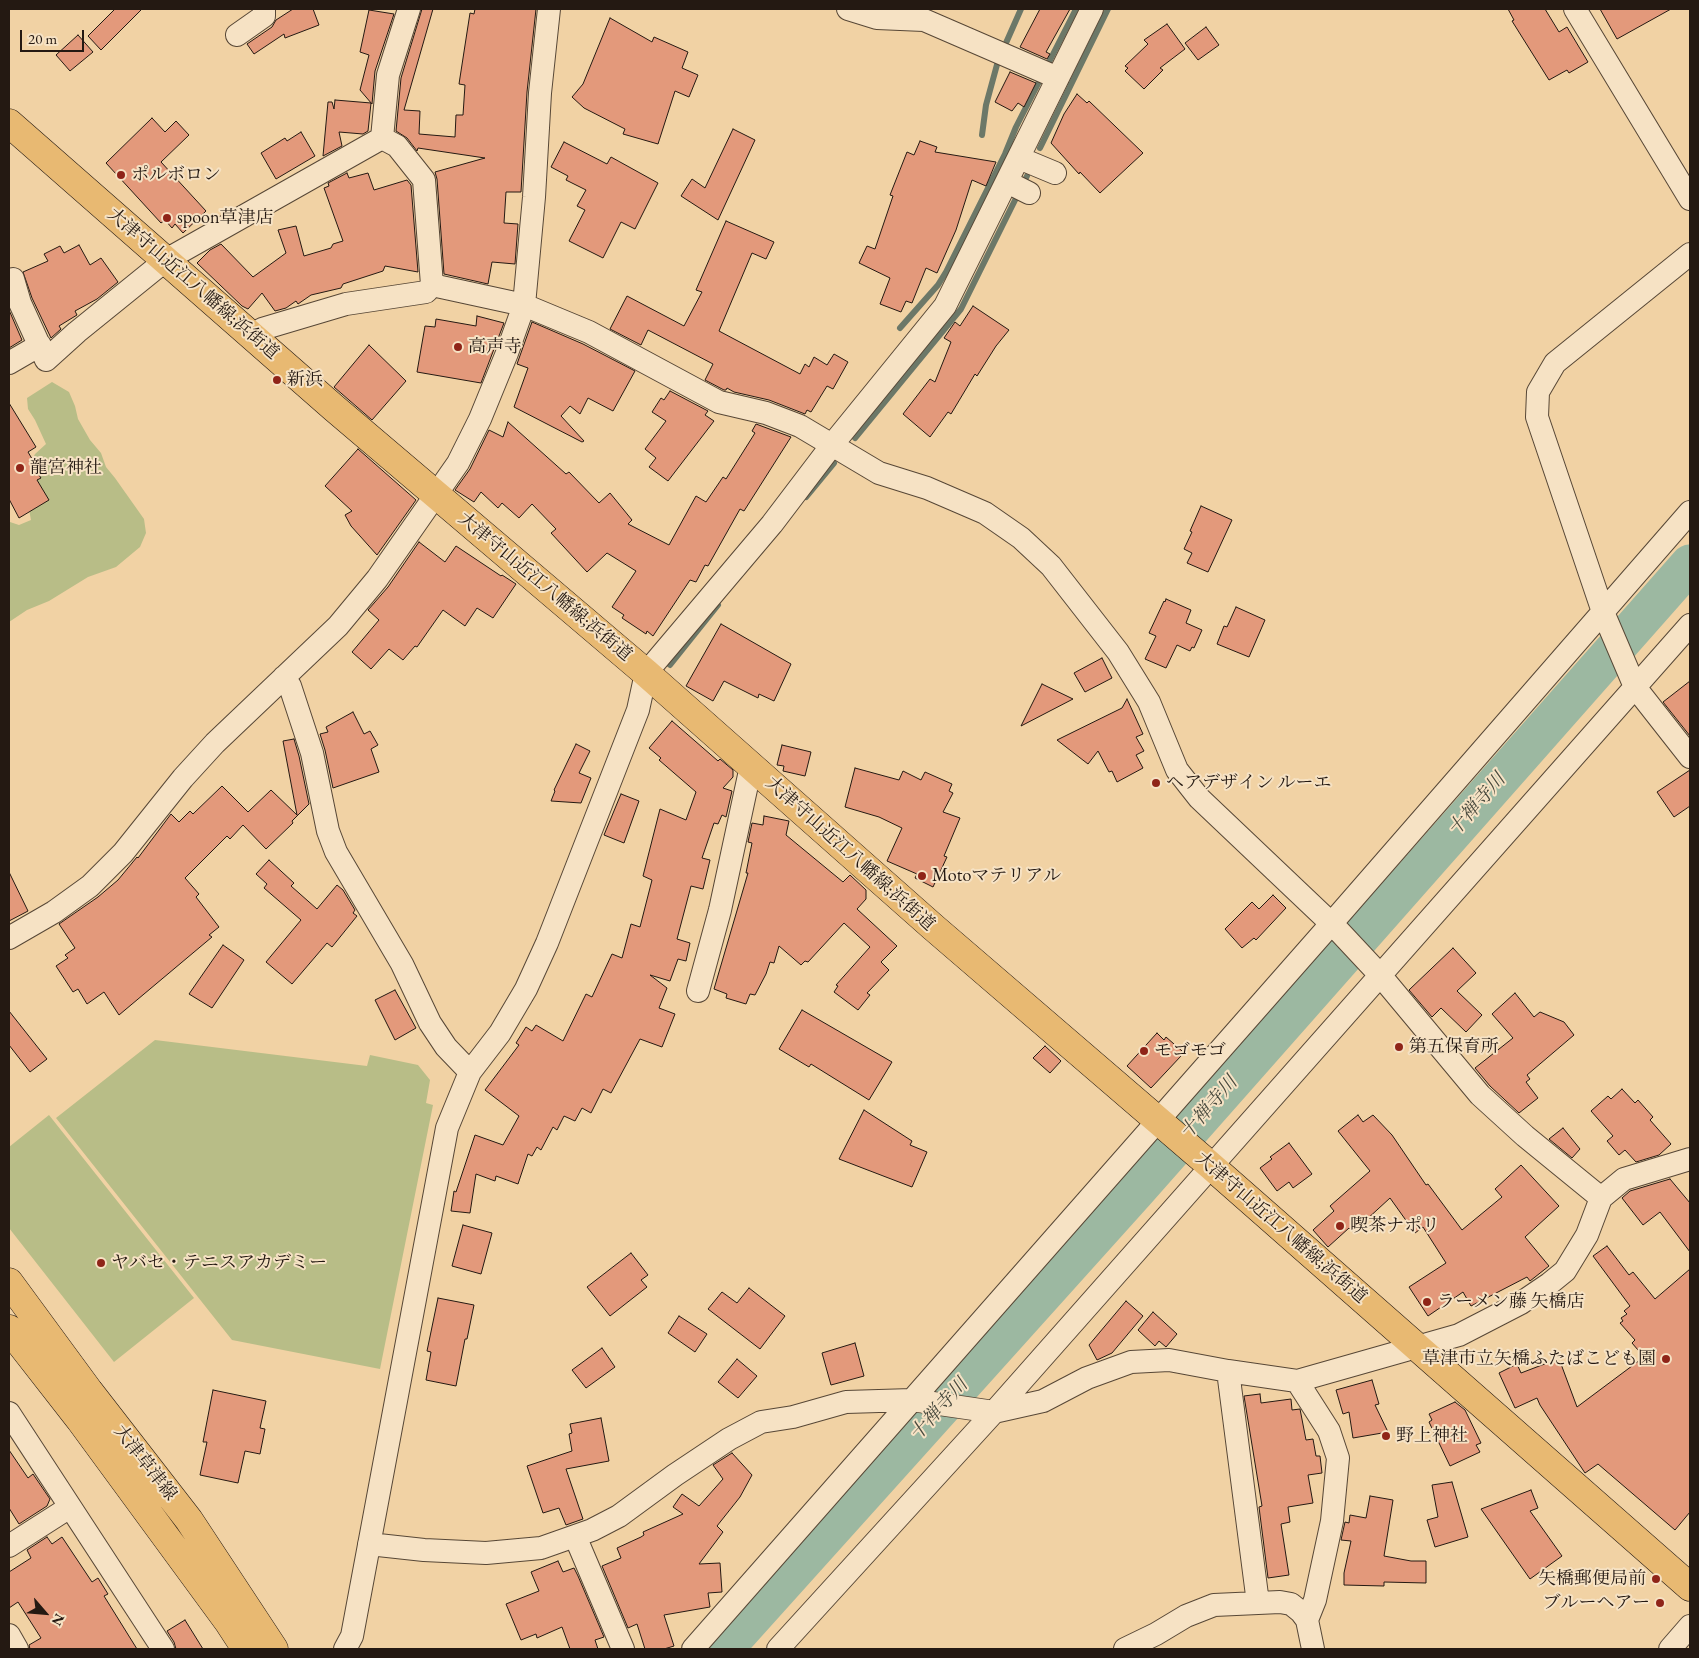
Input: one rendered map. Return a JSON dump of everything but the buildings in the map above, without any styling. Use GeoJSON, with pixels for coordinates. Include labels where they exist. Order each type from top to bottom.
{"type":"FeatureCollection","features":[{"type":"Feature","properties":{"kind":"main road","name":"大津守山近江八幡線;浜街道"},"geometry":{"type":"LineString","coordinates":[[9,123],[262,346],[646,674],[933,927],[1418,1347],[1690,1587]]}},
{"type":"Feature","properties":{"kind":"main road","name":"大津草津線"},"geometry":{"type":"LineString","coordinates":[[9,1282],[89,1392],[189,1520],[274,1649]]}},
{"type":"Feature","properties":{"kind":"main road","name":"大津草津線"},"geometry":{"type":"LineString","coordinates":[[9,1329],[80,1420],[230,1622],[246,1649]]}},
{"type":"Feature","properties":{"kind":"street"},"geometry":{"type":"LineString","coordinates":[[237,35],[264,16],[264,9]]}},
{"type":"Feature","properties":{"kind":"street"},"geometry":{"type":"LineString","coordinates":[[382,138],[388,75],[409,9]]}},
{"type":"Feature","properties":{"kind":"street"},"geometry":{"type":"LineString","coordinates":[[9,938],[54,912],[90,886],[123,854],[183,778],[215,743],[338,626],[377,579],[458,463],[480,419],[524,305],[534,196],[540,93],[550,9]]}},
{"type":"Feature","properties":{"kind":"street"},"geometry":{"type":"LineString","coordinates":[[848,9],[877,18],[924,20],[1049,74]]}},
{"type":"Feature","properties":{"kind":"street"},"geometry":{"type":"LineString","coordinates":[[346,1649],[352,1636],[447,1128],[470,1072],[500,1033],[522,996],[547,943],[638,710],[646,674],[772,524],[832,445],[945,306],[1016,187],[1019,158],[1049,74],[1092,9]]}},
{"type":"Feature","properties":{"kind":"street"},"geometry":{"type":"LineString","coordinates":[[1580,10],[1690,199]]}},
{"type":"Feature","properties":{"kind":"street"},"geometry":{"type":"LineString","coordinates":[[9,363],[43,353],[77,332],[166,260],[382,138]]}},
{"type":"Feature","properties":{"kind":"street"},"geometry":{"type":"LineString","coordinates":[[262,346],[262,329],[346,304],[426,292],[432,284],[424,180],[397,146],[382,138]]}},
{"type":"Feature","properties":{"kind":"street"},"geometry":{"type":"LineString","coordinates":[[1019,158],[1055,173]]}},
{"type":"Feature","properties":{"kind":"street"},"geometry":{"type":"LineString","coordinates":[[1690,254],[1555,363],[1538,392],[1537,417],[1605,617],[1634,682],[1690,757]]}},
{"type":"Feature","properties":{"kind":"street"},"geometry":{"type":"LineString","coordinates":[[12,279],[20,303],[43,353]]}},
{"type":"Feature","properties":{"kind":"street"},"geometry":{"type":"LineString","coordinates":[[432,284],[524,305],[589,332],[719,402],[766,413],[800,426],[879,473],[926,488],[985,513],[1021,538],[1051,566],[1123,661],[1149,702],[1177,770],[1199,798],[1334,926],[1377,972],[1480,1095],[1525,1136],[1601,1198]]}},
{"type":"Feature","properties":{"kind":"street"},"geometry":{"type":"LineString","coordinates":[[693,1649],[1161,1124],[1605,617],[1690,512]]}},
{"type":"Feature","properties":{"kind":"street"},"geometry":{"type":"LineString","coordinates":[[778,1649],[1634,682],[1690,625]]}},
{"type":"Feature","properties":{"kind":"street"},"geometry":{"type":"LineString","coordinates":[[284,677],[290,686],[312,752],[328,831],[336,852],[402,964],[430,1023],[446,1047],[470,1072]]}},
{"type":"Feature","properties":{"kind":"street"},"geometry":{"type":"LineString","coordinates":[[698,992],[720,910],[751,766]]}},
{"type":"Feature","properties":{"kind":"street"},"geometry":{"type":"LineString","coordinates":[[369,1544],[424,1550],[486,1553],[541,1548],[592,1530],[619,1516],[729,1439],[761,1422],[793,1418],[846,1402],[916,1401],[989,1412],[1043,1401],[1087,1378],[1131,1362],[1169,1360],[1296,1381],[1418,1347],[1459,1335],[1521,1303],[1549,1284],[1565,1271],[1587,1235],[1601,1198],[1624,1179],[1690,1159]]}},
{"type":"Feature","properties":{"kind":"street"},"geometry":{"type":"LineString","coordinates":[[1228,1371],[1258,1603]]}},
{"type":"Feature","properties":{"kind":"street"},"geometry":{"type":"LineString","coordinates":[[1296,1381],[1329,1431],[1338,1458],[1332,1521],[1315,1600],[1306,1620]]}},
{"type":"Feature","properties":{"kind":"street"},"geometry":{"type":"LineString","coordinates":[[9,1413],[162,1649]]}},
{"type":"Feature","properties":{"kind":"street"},"geometry":{"type":"LineString","coordinates":[[9,1546],[70,1507]]}},
{"type":"Feature","properties":{"kind":"street"},"geometry":{"type":"LineString","coordinates":[[575,1536],[623,1649]]}},
{"type":"Feature","properties":{"kind":"street"},"geometry":{"type":"LineString","coordinates":[[1125,1649],[1156,1634],[1186,1616],[1214,1606],[1280,1602],[1291,1604],[1301,1612],[1306,1620],[1313,1649]]}},
{"type":"Feature","properties":{"kind":"street"},"geometry":{"type":"LineString","coordinates":[[1670,1649],[1690,1626]]}},
{"type":"Feature","properties":{"kind":"street"},"geometry":{"type":"LineString","coordinates":[[9,1636],[18,1649]]}},
{"type":"Feature","properties":{"kind":"green space"},"geometry":{"type":"Polygon","coordinates":[[[52,382],[69,392],[78,419],[90,440],[101,453],[106,467],[144,519],[146,533],[140,547],[116,567],[88,577],[49,601],[27,610],[9,622],[9,518],[10,522],[19,525],[31,520],[28,504],[30,464],[35,454],[46,444],[28,409],[27,398],[52,382]]]}},
{"type":"Feature","properties":{"kind":"green space"},"geometry":{"type":"Polygon","coordinates":[[[155,1040],[367,1066],[370,1055],[418,1065],[430,1080],[426,1103],[433,1105],[380,1369],[232,1340],[56,1118],[155,1040]]]}},
{"type":"Feature","properties":{"kind":"green space","name":"ヤバセ・テニスアカデミー"},"geometry":{"type":"Polygon","coordinates":[[[49,1115],[194,1298],[114,1362],[9,1228],[9,1147],[49,1115]]]}},
{"type":"Feature","properties":{"kind":"waterway"},"geometry":{"type":"LineString","coordinates":[[982,135],[986,105],[998,61],[1021,9]]}},
{"type":"Feature","properties":{"kind":"waterway"},"geometry":{"type":"LineString","coordinates":[[900,328],[938,285],[946,272],[1076,9]]}},
{"type":"Feature","properties":{"kind":"waterway"},"geometry":{"type":"LineString","coordinates":[[1040,148],[1108,9]]}},
{"type":"Feature","properties":{"kind":"waterway"},"geometry":{"type":"LineString","coordinates":[[855,438],[961,309],[1027,176]]}},
{"type":"Feature","properties":{"kind":"waterway"},"geometry":{"type":"LineString","coordinates":[[806,497],[834,463]]}},
{"type":"Feature","properties":{"kind":"waterway","name":"十禅寺川"},"geometry":{"type":"LineString","coordinates":[[724,1649],[1136,1191],[1690,564]]}},
{"type":"Feature","properties":{"kind":"waterway"},"geometry":{"type":"LineString","coordinates":[[670,665],[718,605]]}},
{"type":"Feature","properties":{"kind":"place","name":"ポルボロン"},"geometry":{"type":"Point","coordinates":[121,175]}},
{"type":"Feature","properties":{"kind":"place","name":"spoon草津店"},"geometry":{"type":"Point","coordinates":[167,218]}},
{"type":"Feature","properties":{"kind":"place","name":"高声寺"},"geometry":{"type":"Point","coordinates":[458,347]}},
{"type":"Feature","properties":{"kind":"place","name":"新浜"},"geometry":{"type":"Point","coordinates":[277,380]}},
{"type":"Feature","properties":{"kind":"place","name":"龍宮神社"},"geometry":{"type":"Point","coordinates":[20,468]}},
{"type":"Feature","properties":{"kind":"place","name":"ヘアデザイン ルーエ"},"geometry":{"type":"Point","coordinates":[1156,783]}},
{"type":"Feature","properties":{"kind":"place","name":"Motoマテリアル"},"geometry":{"type":"Point","coordinates":[922,876]}},
{"type":"Feature","properties":{"kind":"place","name":"第五保育所"},"geometry":{"type":"Point","coordinates":[1399,1047]}},
{"type":"Feature","properties":{"kind":"place","name":"モゴモゴ"},"geometry":{"type":"Point","coordinates":[1144,1051]}},
{"type":"Feature","properties":{"kind":"place","name":"喫茶ナポリ"},"geometry":{"type":"Point","coordinates":[1340,1226]}},
{"type":"Feature","properties":{"kind":"place","name":"ヤバセ・テニスアカデミー"},"geometry":{"type":"Point","coordinates":[101,1263]}},
{"type":"Feature","properties":{"kind":"place","name":"ラーメン藤 矢橋店"},"geometry":{"type":"Point","coordinates":[1427,1302]}},
{"type":"Feature","properties":{"kind":"place","name":"草津市立矢橋ふたばこども園"},"geometry":{"type":"Point","coordinates":[1666,1359]}},
{"type":"Feature","properties":{"kind":"place","name":"野上神社"},"geometry":{"type":"Point","coordinates":[1386,1436]}},
{"type":"Feature","properties":{"kind":"place","name":"矢橋郵便局前"},"geometry":{"type":"Point","coordinates":[1656,1579]}},
{"type":"Feature","properties":{"kind":"place","name":"ブルーヘアー"},"geometry":{"type":"Point","coordinates":[1660,1603]}}]}
